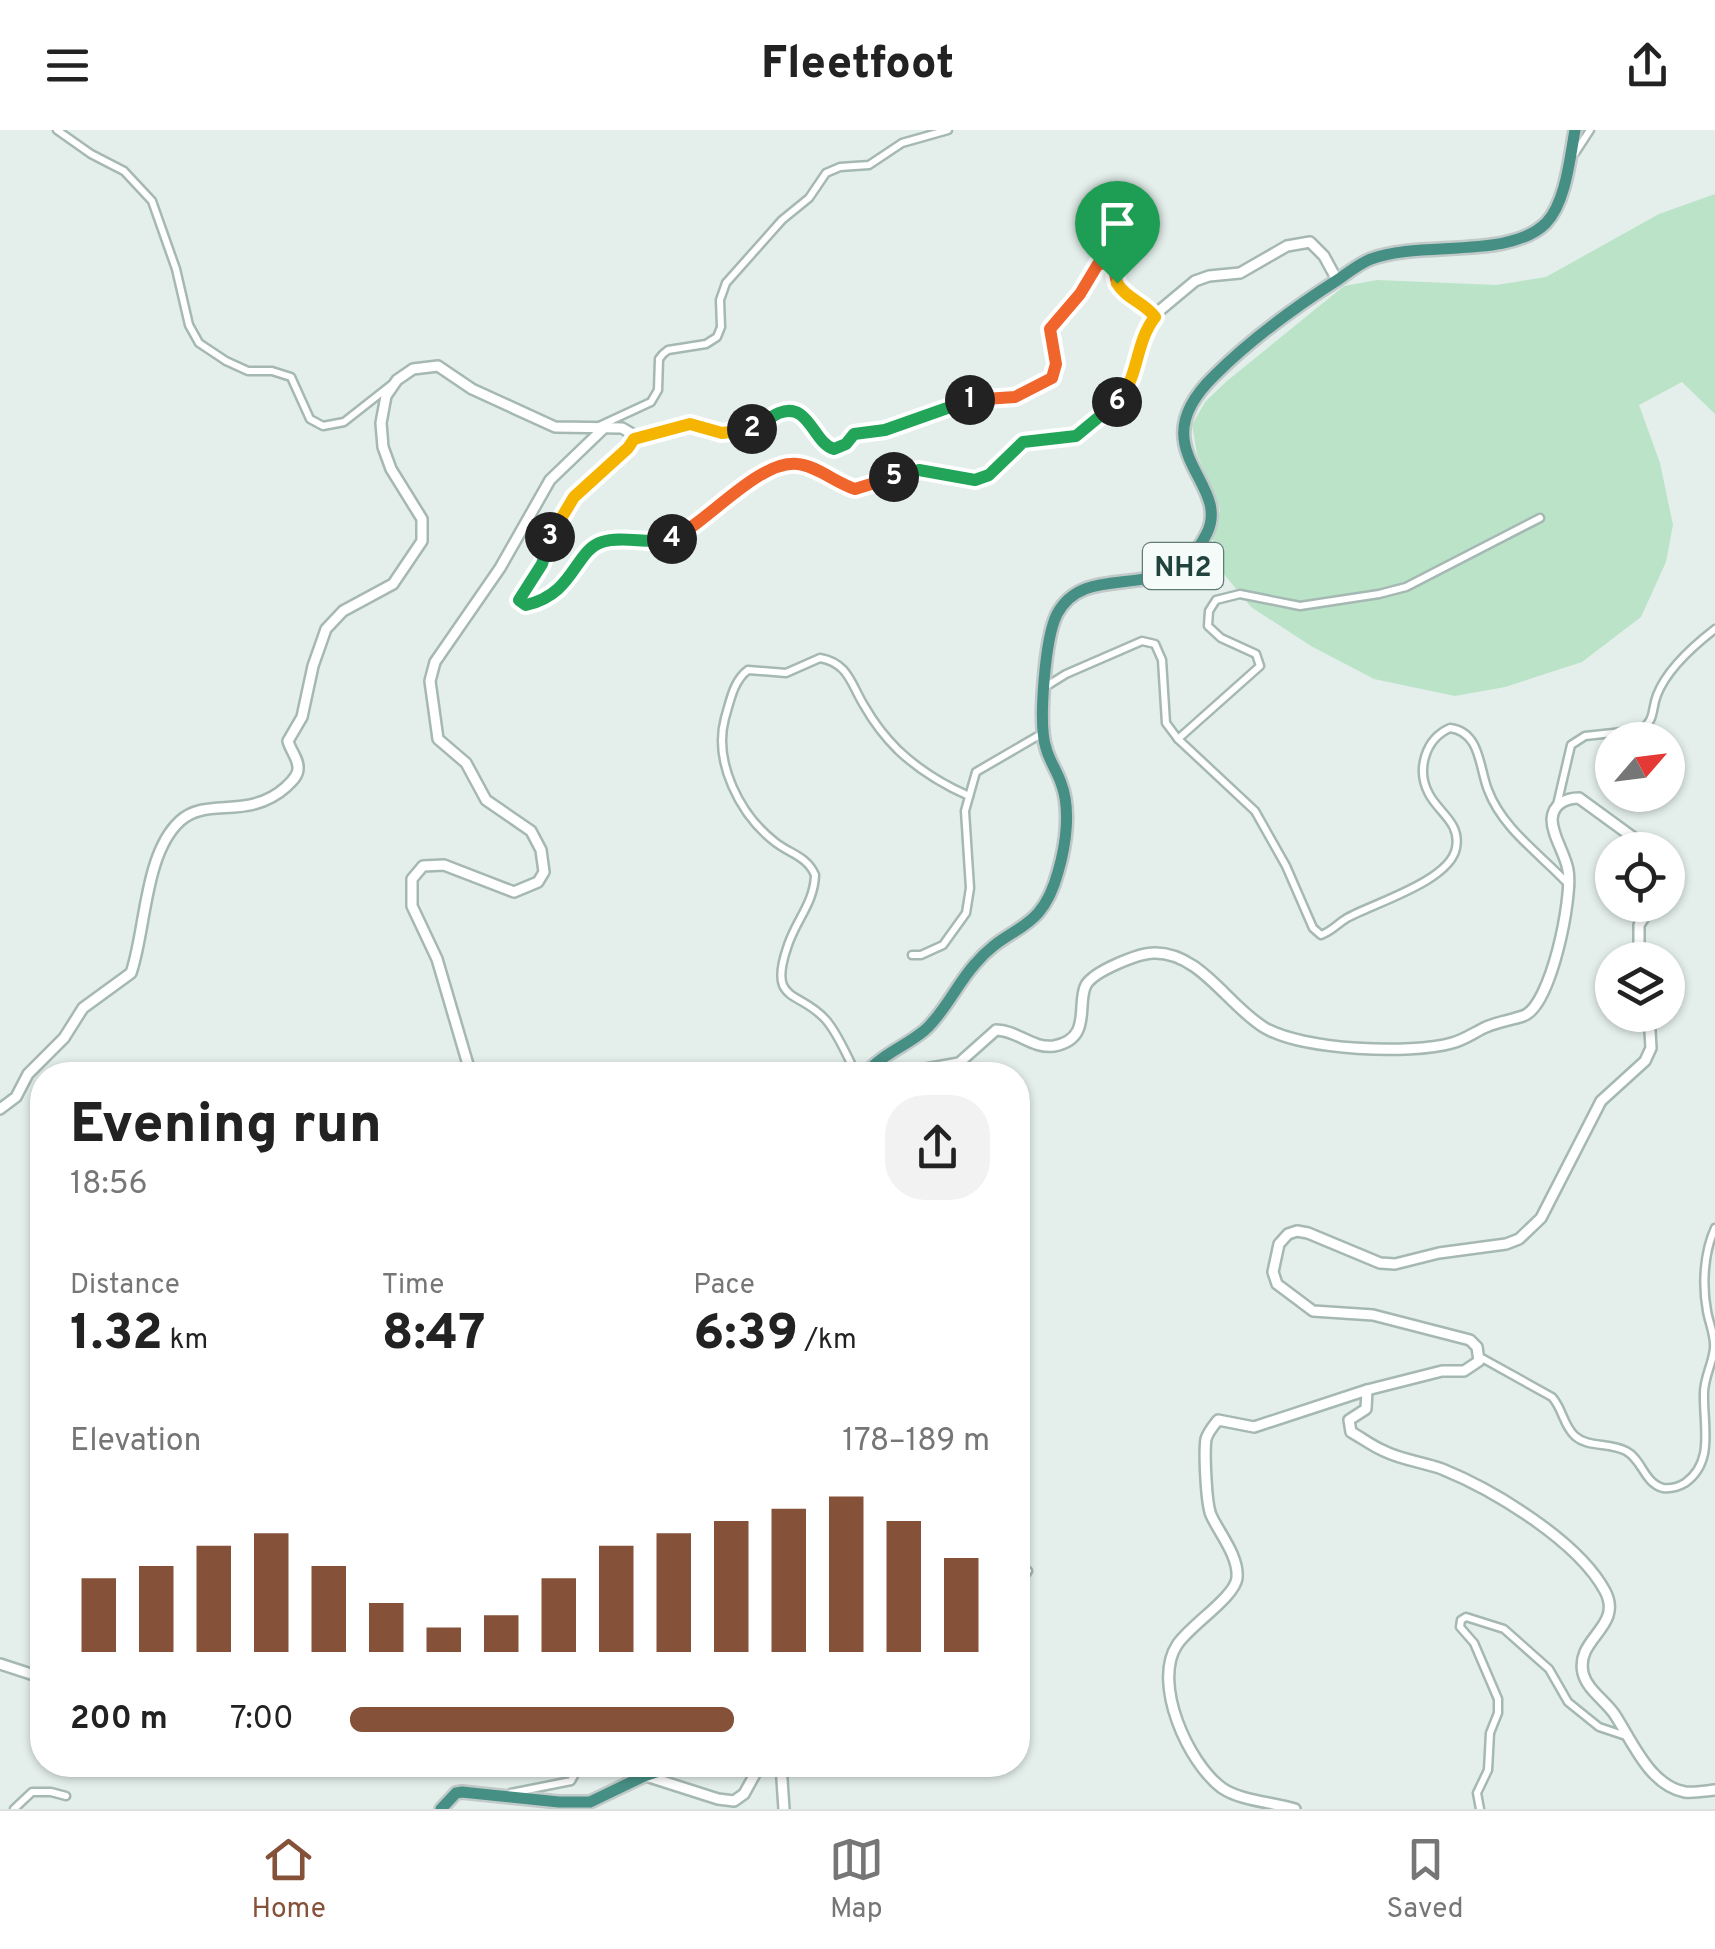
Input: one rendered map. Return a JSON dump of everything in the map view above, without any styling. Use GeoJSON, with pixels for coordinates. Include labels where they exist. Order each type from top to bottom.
{"type":"FeatureCollection","features":[{"type":"Feature","properties":{"kind":"highway","name":"NH2"},"geometry":{"type":"LineString","coordinates":[[875,1062],[927,1028],[976,962],[1000,940],[1037,918],[1048,897],[1058,873],[1067,805],[1044,746],[1044,688],[1050,634],[1058,612],[1074,596],[1104,583],[1148,580],[1168,574],[1196,554],[1210,528],[1209,500],[1191,467],[1184,439],[1194,397],[1247,346],[1370,259],[1446,246],[1485,248],[1520,239],[1546,222],[1558,199],[1575,130]]}},
{"type":"Feature","properties":{"kind":"highway"},"geometry":{"type":"LineString","coordinates":[[441,1809],[456,1793],[590,1802],[642,1777]]}},
{"type":"Feature","properties":{"kind":"street"},"geometry":{"type":"LineString","coordinates":[[58,130],[124,171],[156,208],[196,340],[248,370],[291,377],[310,418],[324,426],[344,422],[413,369],[438,366],[472,389],[541,421],[570,429],[622,428],[634,439]]}},
{"type":"Feature","properties":{"kind":"street"},"geometry":{"type":"LineString","coordinates":[[591,429],[651,402],[658,390],[658,364],[668,350],[706,344],[717,337],[721,327],[720,300],[726,283],[782,220],[809,198],[830,169],[869,165],[902,143],[948,130]]}},
{"type":"Feature","properties":{"kind":"street"},"geometry":{"type":"LineString","coordinates":[[1569,163],[1590,130]]}},
{"type":"Feature","properties":{"kind":"street"},"geometry":{"type":"LineString","coordinates":[[1155,317],[1146,305],[1121,290],[1114,268],[1104,262],[1098,264],[1080,294],[1050,329],[1056,364],[1052,378],[1020,395],[974,399],[885,430],[854,434],[846,444],[834,449],[826,447],[804,416],[783,411],[757,428],[722,433],[690,424],[634,439],[574,497],[555,524],[542,564],[519,600],[526,605],[559,592],[601,542],[666,541],[678,536],[744,486],[782,466],[798,464],[855,489],[919,470],[975,480],[989,475],[1023,442],[1076,436],[1120,400],[1130,386],[1141,337],[1155,317],[1195,281],[1240,273],[1287,246],[1302,242],[1310,242],[1316,248],[1337,280]]}},
{"type":"Feature","properties":{"kind":"street"},"geometry":{"type":"LineString","coordinates":[[40,1062],[64,1038],[83,1008],[130,973],[154,873],[165,841],[176,824],[190,813],[202,810],[243,809],[264,802],[298,773],[288,740],[302,717],[326,629],[343,611],[393,584],[422,541],[422,519],[391,470],[383,447],[381,423],[386,396],[397,380]]}},
{"type":"Feature","properties":{"kind":"street"},"geometry":{"type":"LineString","coordinates":[[467,1062],[437,958],[412,906],[412,878],[423,866],[444,864],[514,892],[538,882],[545,859],[530,832],[486,800],[466,763],[438,739],[430,681],[442,650],[500,568],[550,480],[604,428]]}},
{"type":"Feature","properties":{"kind":"street"},"geometry":{"type":"LineString","coordinates":[[1178,740],[1260,666],[1256,654],[1220,638],[1208,626],[1209,611],[1216,600],[1240,594],[1300,606],[1379,594],[1406,587],[1540,518]]}},
{"type":"Feature","properties":{"kind":"street"},"geometry":{"type":"LineString","coordinates":[[959,1062],[996,1030],[1012,1032],[1034,1044],[1054,1046],[1063,1042],[1082,1022],[1085,987],[1091,980],[1150,952],[1176,954],[1264,1028],[1290,1038],[1358,1048],[1451,1044],[1488,1026],[1527,1015],[1538,1007],[1551,978],[1570,886],[1566,858],[1552,818],[1570,745],[1585,736],[1642,730],[1648,725],[1656,708],[1655,699],[1666,680],[1697,642],[1715,629]]}},
{"type":"Feature","properties":{"kind":"street"},"geometry":{"type":"LineString","coordinates":[[1044,688],[1066,674],[1142,642],[1160,650],[1163,718],[1178,740],[1255,812],[1286,866],[1313,928],[1321,934],[1416,886],[1451,862],[1458,842],[1452,822],[1428,793],[1424,771],[1425,753],[1432,740],[1450,728],[1469,736],[1487,789],[1502,815],[1570,886]]}},
{"type":"Feature","properties":{"kind":"street"},"geometry":{"type":"LineString","coordinates":[[850,1062],[828,1022],[793,999],[782,979],[781,965],[787,945],[812,899],[815,875],[810,864],[760,828],[730,781],[721,740],[738,681],[748,670],[786,673],[820,658],[837,663],[846,670],[864,706],[898,750],[941,783],[969,796]]}},
{"type":"Feature","properties":{"kind":"street"},"geometry":{"type":"LineString","coordinates":[[912,955],[921,955],[943,944],[970,902],[965,811],[976,772],[1044,732]]}},
{"type":"Feature","properties":{"kind":"street"},"geometry":{"type":"LineString","coordinates":[[1557,806],[1568,798],[1578,798],[1625,832]]}},
{"type":"Feature","properties":{"kind":"street"},"geometry":{"type":"LineString","coordinates":[[1650,1032],[1651,1048],[1645,1061],[1601,1102],[1541,1218],[1518,1239],[1394,1264],[1380,1263],[1308,1232],[1288,1234],[1278,1244],[1273,1272],[1277,1284],[1312,1311],[1374,1315],[1470,1340],[1480,1357],[1552,1397],[1579,1440],[1626,1450],[1648,1478],[1665,1488],[1677,1488],[1700,1470],[1709,1450],[1704,1392],[1714,1339],[1706,1301],[1706,1252],[1715,1228]]}},
{"type":"Feature","properties":{"kind":"street"},"geometry":{"type":"LineString","coordinates":[[0,1108],[16,1097],[30,1072]]}},
{"type":"Feature","properties":{"kind":"street"},"geometry":{"type":"LineString","coordinates":[[1294,1809],[1222,1788],[1196,1760],[1171,1702],[1174,1649],[1191,1626],[1227,1595],[1237,1577],[1235,1564],[1209,1508],[1206,1440],[1218,1420],[1254,1427],[1366,1390],[1442,1371],[1472,1368],[1480,1357]]}},
{"type":"Feature","properties":{"kind":"street"},"geometry":{"type":"LineString","coordinates":[[1366,1390],[1366,1409],[1348,1420],[1351,1432],[1384,1452],[1442,1469],[1520,1511],[1561,1542],[1604,1589],[1611,1606],[1610,1618],[1589,1642],[1583,1674],[1660,1780],[1688,1793],[1715,1790]]}},
{"type":"Feature","properties":{"kind":"street"},"geometry":{"type":"LineString","coordinates":[[1480,1809],[1477,1793],[1488,1770],[1490,1733],[1498,1713],[1498,1699],[1474,1643],[1460,1627],[1466,1617],[1504,1629],[1549,1669],[1568,1702],[1599,1727],[1626,1736]]}},
{"type":"Feature","properties":{"kind":"street"},"geometry":{"type":"LineString","coordinates":[[0,1664],[30,1672]]}},
{"type":"Feature","properties":{"kind":"street"},"geometry":{"type":"LineString","coordinates":[[495,1795],[558,1786],[574,1777]]}},
{"type":"Feature","properties":{"kind":"street"},"geometry":{"type":"LineString","coordinates":[[647,1777],[718,1800],[734,1801],[744,1794],[753,1777]]}},
{"type":"Feature","properties":{"kind":"street"},"geometry":{"type":"LineString","coordinates":[[782,1777],[784,1809]]}},
{"type":"Feature","properties":{"kind":"street"},"geometry":{"type":"LineString","coordinates":[[14,1809],[32,1792],[66,1796]]}},
{"type":"Feature","properties":{"kind":"green space"},"geometry":{"type":"Polygon","coordinates":[[[1715,194],[1715,414],[1682,382],[1639,405],[1660,463],[1673,525],[1666,562],[1641,617],[1582,662],[1505,687],[1455,696],[1374,679],[1311,646],[1251,607],[1214,562],[1213,538],[1220,510],[1197,454],[1192,425],[1205,402],[1227,381],[1344,286],[1377,280],[1496,285],[1546,277],[1659,214],[1715,194]]]}},
{"type":"Feature","properties":{"kind":"route"},"geometry":{"type":"LineString","coordinates":[[1109,263],[1114,268],[1117,283],[1155,317],[1141,337],[1130,386],[1120,400],[1076,436],[1023,442],[998,468],[975,480],[919,470],[855,489],[798,464],[782,466],[744,486],[678,536],[666,541],[601,542],[559,592],[526,605],[519,600],[542,564],[555,524],[574,497],[634,439],[690,424],[722,433],[757,428],[783,411],[804,416],[826,447],[834,449],[846,444],[854,434],[885,430],[974,399],[1015,397],[1052,378],[1056,364],[1050,329],[1085,288],[1098,264],[1109,263]]}}]}
